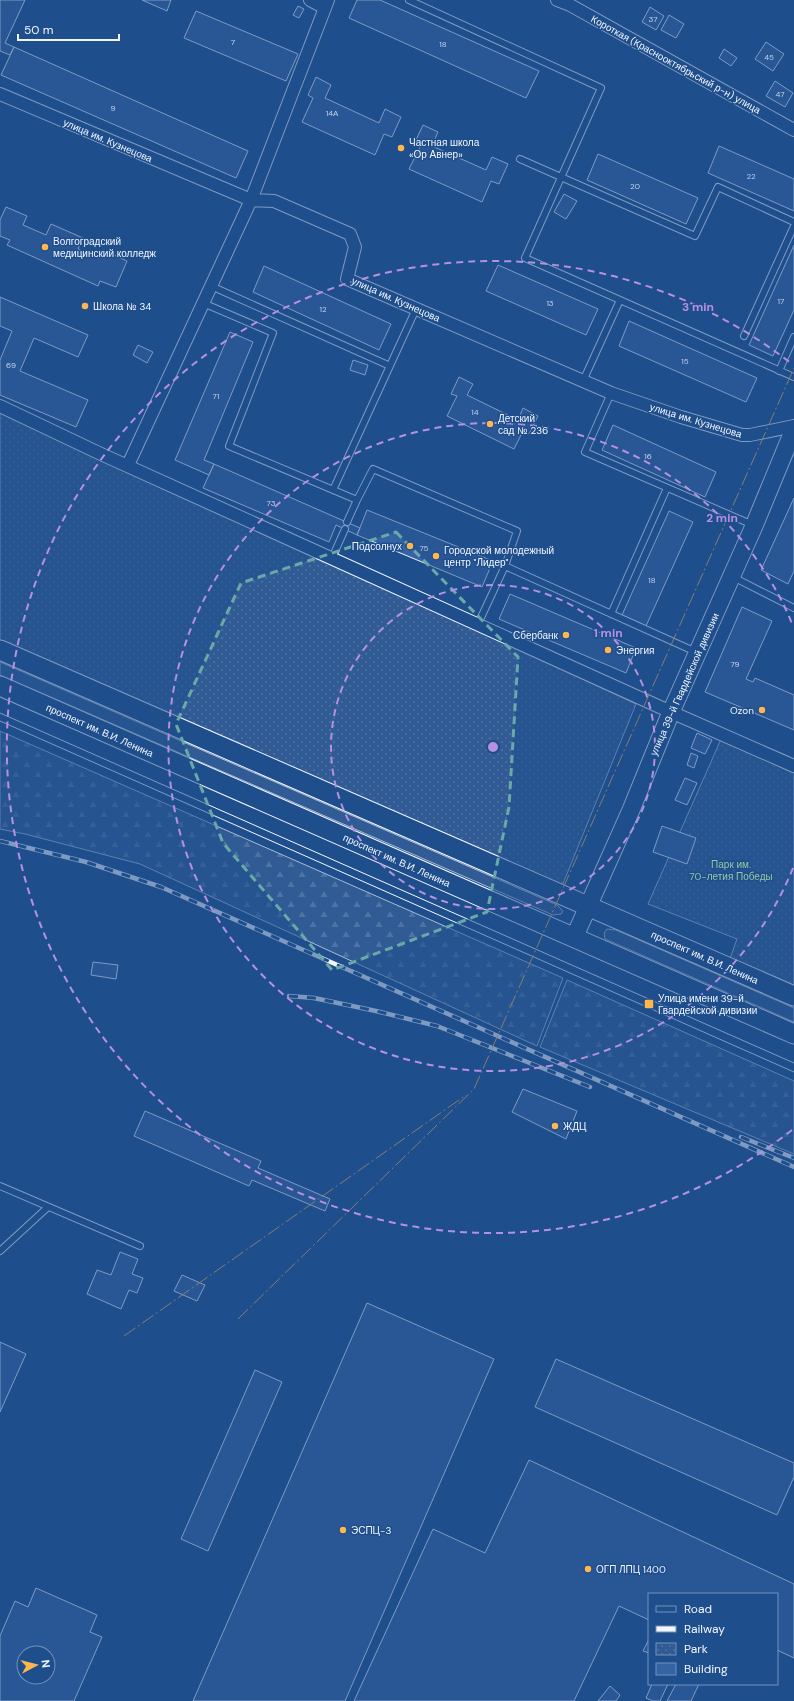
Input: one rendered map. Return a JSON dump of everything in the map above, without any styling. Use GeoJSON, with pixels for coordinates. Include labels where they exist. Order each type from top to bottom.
{"type":"FeatureCollection","features":[{"type":"Feature","properties":{"kind":"main road","name":"улица 39-й Гвардейской дивизии"},"geometry":{"type":"LineString","coordinates":[[574,938],[631,810],[671,712],[754,526],[794,429]]}},
{"type":"Feature","properties":{"kind":"main road","name":"проспект им. В.И. Ленина"},"geometry":{"type":"LineString","coordinates":[[0,650],[794,996]]}},
{"type":"Feature","properties":{"kind":"main road","name":"проспект им. В.И. Ленина"},"geometry":{"type":"LineString","coordinates":[[0,686],[794,1034]]}},
{"type":"Feature","properties":{"kind":"street"},"geometry":{"type":"LineString","coordinates":[[128,466],[251,200],[327,4],[310,0]]}},
{"type":"Feature","properties":{"kind":"street","name":"Короткая (Краснооктябрьский р-н) улица"},"geometry":{"type":"LineString","coordinates":[[557,0],[571,3],[794,130]]}},
{"type":"Feature","properties":{"kind":"street","name":"улица им. Кузнецова"},"geometry":{"type":"LineString","coordinates":[[0,94],[251,200],[274,201],[350,234],[355,247],[347,279],[611,393],[681,417],[742,435],[750,435],[794,426]]}},
{"type":"Feature","properties":{"kind":"street"},"geometry":{"type":"LineString","coordinates":[[0,406],[128,466],[671,712],[794,766]]}},
{"type":"Feature","properties":{"kind":"lane"},"geometry":{"type":"LineString","coordinates":[[409,0],[601,88],[524,258],[794,377]]}},
{"type":"Feature","properties":{"kind":"lane"},"geometry":{"type":"LineString","coordinates":[[520,159],[695,236],[718,187],[794,222]]}},
{"type":"Feature","properties":{"kind":"lane"},"geometry":{"type":"LineString","coordinates":[[744,336],[794,226]]}},
{"type":"Feature","properties":{"kind":"lane"},"geometry":{"type":"LineString","coordinates":[[211,286],[390,366]]}},
{"type":"Feature","properties":{"kind":"lane"},"geometry":{"type":"LineString","coordinates":[[583,381],[620,300]]}},
{"type":"Feature","properties":{"kind":"lane"},"geometry":{"type":"LineString","coordinates":[[203,303],[273,333],[229,446],[357,500]]}},
{"type":"Feature","properties":{"kind":"lane"},"geometry":{"type":"LineString","coordinates":[[333,490],[416,309]]}},
{"type":"Feature","properties":{"kind":"lane"},"geometry":{"type":"LineString","coordinates":[[779,371],[794,337]]}},
{"type":"Feature","properties":{"kind":"lane"},"geometry":{"type":"LineString","coordinates":[[611,393],[585,452],[754,526]]}},
{"type":"Feature","properties":{"kind":"lane"},"geometry":{"type":"LineString","coordinates":[[347,522],[372,469],[517,531],[505,566],[478,624]]}},
{"type":"Feature","properties":{"kind":"lane"},"geometry":{"type":"LineString","coordinates":[[611,614],[667,488]]}},
{"type":"Feature","properties":{"kind":"lane"},"geometry":{"type":"LineString","coordinates":[[332,558],[344,529]]}},
{"type":"Feature","properties":{"kind":"lane"},"geometry":{"type":"LineString","coordinates":[[505,566],[697,653]]}},
{"type":"Feature","properties":{"kind":"lane"},"geometry":{"type":"LineString","coordinates":[[732,576],[794,608]]}},
{"type":"Feature","properties":{"kind":"lane"},"geometry":{"type":"LineString","coordinates":[[0,1186],[140,1246]]}},
{"type":"Feature","properties":{"kind":"lane"},"geometry":{"type":"LineString","coordinates":[[0,1251],[48,1207]]}},
{"type":"Feature","properties":{"kind":"highlighted area"},"geometry":{"type":"Polygon","coordinates":[[[396,532],[518,657],[509,807],[487,912],[332,970],[223,843],[176,724],[241,583],[396,532]]]}},
{"type":"Feature","properties":{"kind":"shaded area"},"geometry":{"type":"Polygon","coordinates":[[[0,662],[557,905],[563,911],[561,914],[553,915],[0,675],[0,662]]]}},
{"type":"Feature","properties":{"kind":"shaded area"},"geometry":{"type":"Polygon","coordinates":[[[607,929],[616,930],[794,1008],[794,1022],[605,939],[604,933],[607,929]]]}},
{"type":"Feature","properties":{"kind":"green space"},"geometry":{"type":"Polygon","coordinates":[[[0,413],[126,466],[636,704],[560,891],[0,640],[0,413]]]}},
{"type":"Feature","properties":{"kind":"green space"},"geometry":{"type":"Polygon","coordinates":[[[0,731],[563,978],[537,1046],[140,864],[25,834],[0,829],[0,731]]]}},
{"type":"Feature","properties":{"kind":"green space","name":"Парк им. 70-летия Победы"},"geometry":{"type":"Polygon","coordinates":[[[722,737],[794,769],[794,992],[728,964],[737,939],[648,904],[722,737]]]}},
{"type":"Feature","properties":{"kind":"green space"},"geometry":{"type":"Polygon","coordinates":[[[567,980],[794,1081],[794,1154],[540,1047],[567,980]]]}},
{"type":"Feature","properties":{"kind":"building"},"geometry":{"type":"Polygon","coordinates":[[[0,0],[25,0],[5,43],[14,47],[10,55],[0,51],[0,0]]]}},
{"type":"Feature","properties":{"kind":"building"},"geometry":{"type":"Polygon","coordinates":[[[142,0],[171,0],[167,11],[142,0]]]}},
{"type":"Feature","properties":{"kind":"building"},"geometry":{"type":"Polygon","coordinates":[[[357,0],[380,0],[539,71],[526,98],[349,18],[357,0]]]}},
{"type":"Feature","properties":{"kind":"building"},"geometry":{"type":"Polygon","coordinates":[[[298,6],[304,9],[299,18],[293,15],[298,6]]]}},
{"type":"Feature","properties":{"kind":"building"},"geometry":{"type":"Polygon","coordinates":[[[650,7],[664,16],[656,30],[642,22],[650,7]]]}},
{"type":"Feature","properties":{"kind":"building"},"geometry":{"type":"Polygon","coordinates":[[[196,11],[298,54],[286,81],[184,38],[196,11]]]}},
{"type":"Feature","properties":{"kind":"building"},"geometry":{"type":"Polygon","coordinates":[[[669,15],[684,24],[676,38],[661,30],[669,15]]]}},
{"type":"Feature","properties":{"kind":"building"},"geometry":{"type":"Polygon","coordinates":[[[766,42],[784,54],[773,71],[755,59],[766,42]]]}},
{"type":"Feature","properties":{"kind":"building"},"geometry":{"type":"Polygon","coordinates":[[[14,47],[248,151],[236,178],[1,75],[14,47]]]}},
{"type":"Feature","properties":{"kind":"building"},"geometry":{"type":"Polygon","coordinates":[[[724,49],[737,58],[731,66],[719,58],[724,49]]]}},
{"type":"Feature","properties":{"kind":"building"},"geometry":{"type":"Polygon","coordinates":[[[316,77],[331,85],[325,98],[379,123],[385,109],[401,117],[392,137],[384,134],[375,155],[302,122],[313,98],[308,95],[316,77]]]}},
{"type":"Feature","properties":{"kind":"building"},"geometry":{"type":"Polygon","coordinates":[[[775,81],[793,93],[785,107],[766,96],[775,81]]]}},
{"type":"Feature","properties":{"kind":"building"},"geometry":{"type":"Polygon","coordinates":[[[423,125],[438,132],[432,146],[486,170],[492,157],[508,164],[499,184],[491,181],[482,202],[409,169],[421,145],[415,142],[423,125]]]}},
{"type":"Feature","properties":{"kind":"building"},"geometry":{"type":"Polygon","coordinates":[[[719,146],[794,179],[794,211],[708,173],[719,146]]]}},
{"type":"Feature","properties":{"kind":"building"},"geometry":{"type":"Polygon","coordinates":[[[598,154],[698,198],[686,224],[587,180],[598,154]]]}},
{"type":"Feature","properties":{"kind":"building"},"geometry":{"type":"Polygon","coordinates":[[[564,194],[577,201],[566,219],[554,212],[564,194]]]}},
{"type":"Feature","properties":{"kind":"building","name":"Волгоградский медицинский колледж"},"geometry":{"type":"Polygon","coordinates":[[[6,207],[27,216],[23,225],[46,235],[51,224],[83,238],[78,249],[99,258],[103,250],[127,261],[116,287],[100,281],[98,286],[7,245],[10,240],[0,236],[0,220],[6,207]]]}},
{"type":"Feature","properties":{"kind":"building"},"geometry":{"type":"Polygon","coordinates":[[[794,245],[794,310],[773,356],[749,345],[794,245]]]}},
{"type":"Feature","properties":{"kind":"building"},"geometry":{"type":"Polygon","coordinates":[[[498,265],[598,309],[586,335],[486,291],[498,265]]]}},
{"type":"Feature","properties":{"kind":"building"},"geometry":{"type":"Polygon","coordinates":[[[264,266],[391,324],[379,350],[253,292],[264,266]]]}},
{"type":"Feature","properties":{"kind":"building"},"geometry":{"type":"Polygon","coordinates":[[[0,297],[88,335],[78,357],[34,338],[20,371],[88,400],[76,427],[0,395],[0,360],[12,331],[0,326],[0,297]]]}},
{"type":"Feature","properties":{"kind":"building"},"geometry":{"type":"Polygon","coordinates":[[[629,321],[757,378],[746,402],[619,346],[629,321]]]}},
{"type":"Feature","properties":{"kind":"building"},"geometry":{"type":"Polygon","coordinates":[[[230,332],[253,342],[204,460],[214,464],[209,475],[175,460],[230,332]]]}},
{"type":"Feature","properties":{"kind":"building"},"geometry":{"type":"Polygon","coordinates":[[[138,345],[153,352],[147,363],[133,355],[138,345]]]}},
{"type":"Feature","properties":{"kind":"building"},"geometry":{"type":"Polygon","coordinates":[[[353,360],[368,365],[365,375],[350,370],[353,360]]]}},
{"type":"Feature","properties":{"kind":"building"},"geometry":{"type":"Polygon","coordinates":[[[459,377],[473,384],[467,395],[518,420],[523,408],[538,416],[529,434],[523,431],[514,449],[447,416],[457,396],[451,394],[459,377]]]}},
{"type":"Feature","properties":{"kind":"building"},"geometry":{"type":"Polygon","coordinates":[[[613,425],[716,472],[705,497],[602,450],[613,425]]]}},
{"type":"Feature","properties":{"kind":"building"},"geometry":{"type":"Polygon","coordinates":[[[214,464],[360,528],[357,535],[336,525],[329,542],[203,488],[214,464]]]}},
{"type":"Feature","properties":{"kind":"building"},"geometry":{"type":"Polygon","coordinates":[[[794,498],[794,571],[788,584],[761,570],[794,498]]]}},
{"type":"Feature","properties":{"kind":"building"},"geometry":{"type":"Polygon","coordinates":[[[367,510],[493,561],[482,587],[357,535],[367,510]]]}},
{"type":"Feature","properties":{"kind":"building"},"geometry":{"type":"Polygon","coordinates":[[[669,511],[693,522],[646,626],[622,615],[669,511]]]}},
{"type":"Feature","properties":{"kind":"building"},"geometry":{"type":"Polygon","coordinates":[[[510,594],[636,648],[626,673],[499,619],[510,594]]]}},
{"type":"Feature","properties":{"kind":"building"},"geometry":{"type":"Polygon","coordinates":[[[742,607],[772,621],[746,679],[753,682],[755,678],[794,695],[794,730],[705,692],[742,607]]]}},
{"type":"Feature","properties":{"kind":"building"},"geometry":{"type":"Polygon","coordinates":[[[697,733],[712,740],[705,754],[691,748],[697,733]]]}},
{"type":"Feature","properties":{"kind":"building"},"geometry":{"type":"Polygon","coordinates":[[[691,753],[698,756],[694,768],[687,765],[691,753]]]}},
{"type":"Feature","properties":{"kind":"building"},"geometry":{"type":"Polygon","coordinates":[[[685,778],[697,783],[687,805],[675,800],[685,778]]]}},
{"type":"Feature","properties":{"kind":"building"},"geometry":{"type":"Polygon","coordinates":[[[662,826],[696,838],[687,864],[653,852],[662,826]]]}},
{"type":"Feature","properties":{"kind":"building"},"geometry":{"type":"Polygon","coordinates":[[[93,962],[118,965],[116,979],[91,975],[93,962]]]}},
{"type":"Feature","properties":{"kind":"building","name":"ЖДЦ"},"geometry":{"type":"Polygon","coordinates":[[[523,1089],[577,1111],[566,1139],[512,1112],[523,1089]]]}},
{"type":"Feature","properties":{"kind":"building"},"geometry":{"type":"Polygon","coordinates":[[[145,1111],[261,1161],[258,1168],[330,1199],[325,1211],[252,1180],[249,1186],[134,1136],[145,1111]]]}},
{"type":"Feature","properties":{"kind":"building"},"geometry":{"type":"Polygon","coordinates":[[[120,1252],[138,1259],[132,1274],[143,1278],[137,1293],[129,1290],[121,1309],[87,1294],[97,1270],[111,1275],[120,1252]]]}},
{"type":"Feature","properties":{"kind":"building"},"geometry":{"type":"Polygon","coordinates":[[[182,1275],[205,1285],[197,1301],[174,1291],[182,1275]]]}},
{"type":"Feature","properties":{"kind":"building","name":"ЭСПЦ-3"},"geometry":{"type":"Polygon","coordinates":[[[367,1303],[494,1359],[345,1701],[193,1701],[367,1303]]]}},
{"type":"Feature","properties":{"kind":"building"},"geometry":{"type":"Polygon","coordinates":[[[0,1342],[26,1354],[0,1412],[0,1342]]]}},
{"type":"Feature","properties":{"kind":"building"},"geometry":{"type":"Polygon","coordinates":[[[556,1359],[794,1463],[794,1477],[777,1515],[535,1407],[556,1359]]]}},
{"type":"Feature","properties":{"kind":"building"},"geometry":{"type":"Polygon","coordinates":[[[255,1370],[282,1382],[208,1551],[181,1539],[255,1370]]]}},
{"type":"Feature","properties":{"kind":"building","name":"ОГП ЛПЦ 1400"},"geometry":{"type":"Polygon","coordinates":[[[529,1460],[794,1584],[794,1658],[778,1650],[778,1593],[648,1593],[648,1620],[619,1606],[574,1701],[354,1701],[433,1529],[485,1553],[529,1460]]]}},
{"type":"Feature","properties":{"kind":"building"},"geometry":{"type":"Polygon","coordinates":[[[36,1588],[97,1615],[90,1632],[102,1637],[74,1701],[0,1701],[0,1636],[15,1601],[28,1607],[36,1588]]]}},
{"type":"Feature","properties":{"kind":"building"},"geometry":{"type":"Polygon","coordinates":[[[648,1641],[648,1653],[643,1651],[648,1641]]]}},
{"type":"Feature","properties":{"kind":"building"},"geometry":{"type":"Polygon","coordinates":[[[652,1685],[668,1685],[660,1701],[653,1701],[646,1698],[652,1685]]]}},
{"type":"Feature","properties":{"kind":"building"},"geometry":{"type":"Polygon","coordinates":[[[675,1685],[699,1685],[691,1701],[667,1701],[675,1685]]]}},
{"type":"Feature","properties":{"kind":"building"},"geometry":{"type":"Polygon","coordinates":[[[610,1686],[620,1695],[616,1701],[598,1701],[610,1686]]]}},
{"type":"Feature","properties":{"kind":"tram line"},"geometry":{"type":"LineString","coordinates":[[0,713],[794,1063]]}},
{"type":"Feature","properties":{"kind":"tram line"},"geometry":{"type":"LineString","coordinates":[[0,721],[794,1072]]}},
{"type":"Feature","properties":{"kind":"railway"},"geometry":{"type":"LineString","coordinates":[[0,841],[86,862],[161,887],[794,1167]]}},
{"type":"Feature","properties":{"kind":"railway"},"geometry":{"type":"LineString","coordinates":[[289,996],[314,998],[437,1026],[590,1087]]}},
{"type":"Feature","properties":{"kind":"railway"},"geometry":{"type":"LineString","coordinates":[[741,1137],[794,1158]]}},
{"type":"Feature","properties":{"kind":"power"},"geometry":{"type":"LineString","coordinates":[[238,1319],[474,1089],[794,368]]}},
{"type":"Feature","properties":{"kind":"power"},"geometry":{"type":"LineString","coordinates":[[124,1336],[466,1095]]}},
{"type":"Feature","properties":{"kind":"place","name":"Частная школа «Ор Авнер»"},"geometry":{"type":"Point","coordinates":[401,148]}},
{"type":"Feature","properties":{"kind":"place","name":"Волгоградский медицинский колледж"},"geometry":{"type":"Point","coordinates":[45,247]}},
{"type":"Feature","properties":{"kind":"place","name":"Школа № 34"},"geometry":{"type":"Point","coordinates":[85,306]}},
{"type":"Feature","properties":{"kind":"place","name":"Детский сад № 236"},"geometry":{"type":"Point","coordinates":[490,424]}},
{"type":"Feature","properties":{"kind":"place","name":"Подсолнух"},"geometry":{"type":"Point","coordinates":[410,546]}},
{"type":"Feature","properties":{"kind":"place","name":"Городской молодежный центр \"Лидер\""},"geometry":{"type":"Point","coordinates":[436,556]}},
{"type":"Feature","properties":{"kind":"place","name":"Сбербанк"},"geometry":{"type":"Point","coordinates":[566,635]}},
{"type":"Feature","properties":{"kind":"place","name":"Энергия"},"geometry":{"type":"Point","coordinates":[608,650]}},
{"type":"Feature","properties":{"kind":"place","name":"Ozon"},"geometry":{"type":"Point","coordinates":[762,710]}},
{"type":"Feature","properties":{"kind":"place","name":"Улица имени 39-й Гвардейской дивизии"},"geometry":{"type":"Point","coordinates":[649,1004]}},
{"type":"Feature","properties":{"kind":"place","name":"ЖДЦ"},"geometry":{"type":"Point","coordinates":[555,1126]}},
{"type":"Feature","properties":{"kind":"place","name":"ЭСПЦ-3"},"geometry":{"type":"Point","coordinates":[343,1530]}},
{"type":"Feature","properties":{"kind":"place","name":"ОГП ЛПЦ 1400"},"geometry":{"type":"Point","coordinates":[588,1569]}}]}
